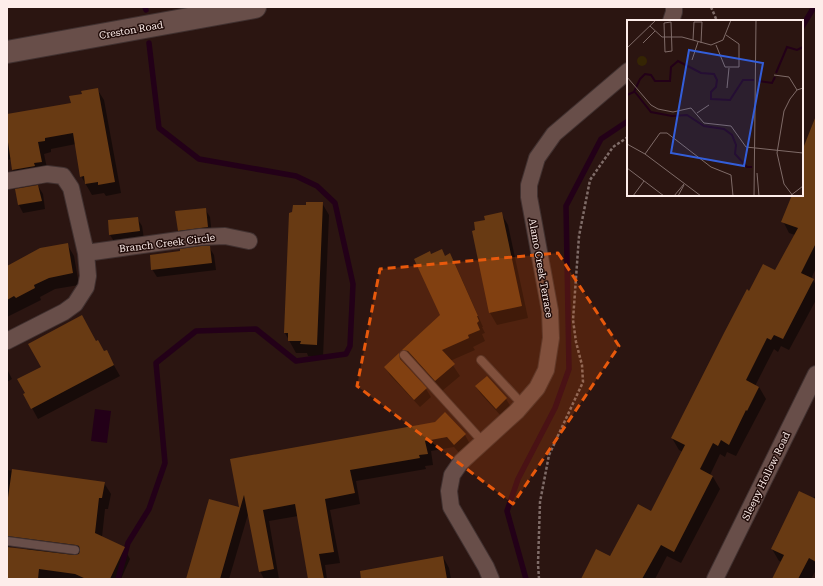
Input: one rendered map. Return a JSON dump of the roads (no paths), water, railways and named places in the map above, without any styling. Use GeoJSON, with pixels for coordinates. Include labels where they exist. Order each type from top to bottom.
{"type":"FeatureCollection","features":[{"type":"Feature","properties":{"kind":"main road","name":"Creston Road"},"geometry":{"type":"LineString","coordinates":[[7,52],[255,7]]}},
{"type":"Feature","properties":{"kind":"street"},"geometry":{"type":"LineString","coordinates":[[670,20],[674,12],[674,7]]}},
{"type":"Feature","properties":{"kind":"street","name":"Alamo Creek Terrace"},"geometry":{"type":"LineString","coordinates":[[491,579],[486,567],[451,507],[449,491],[452,475],[461,462],[518,411],[537,388],[546,370],[551,338],[550,311],[529,197],[529,185],[537,158],[554,134],[627,72]]}},
{"type":"Feature","properties":{"kind":"street"},"geometry":{"type":"LineString","coordinates":[[7,181],[47,174],[64,176],[71,188],[86,253],[88,276],[86,287],[74,304],[64,312],[7,341]]}},
{"type":"Feature","properties":{"kind":"street","name":"Branch Creek Circle"},"geometry":{"type":"LineString","coordinates":[[86,253],[200,237],[225,236],[249,241]]}},
{"type":"Feature","properties":{"kind":"street","name":"Sleepy Hollow Road"},"geometry":{"type":"LineString","coordinates":[[715,579],[816,374]]}},
{"type":"Feature","properties":{"kind":"lane"},"geometry":{"type":"LineString","coordinates":[[404,355],[483,442]]}},
{"type":"Feature","properties":{"kind":"lane"},"geometry":{"type":"LineString","coordinates":[[481,360],[523,405]]}},
{"type":"Feature","properties":{"kind":"lane"},"geometry":{"type":"LineString","coordinates":[[7,542],[74,550]]}},
{"type":"Feature","properties":{"kind":"waterway"},"geometry":{"type":"LineString","coordinates":[[803,25],[814,7]]}},
{"type":"Feature","properties":{"kind":"waterway"},"geometry":{"type":"LineString","coordinates":[[118,579],[128,543],[149,509],[165,463],[156,363],[196,331],[256,329],[296,361],[346,354],[350,346],[353,284],[335,203],[317,186],[296,176],[199,159],[159,128],[149,43]]}},
{"type":"Feature","properties":{"kind":"waterway"},"geometry":{"type":"LineString","coordinates":[[526,579],[507,511],[518,479],[555,408],[569,369],[566,206],[601,139],[627,122]]}}]}
